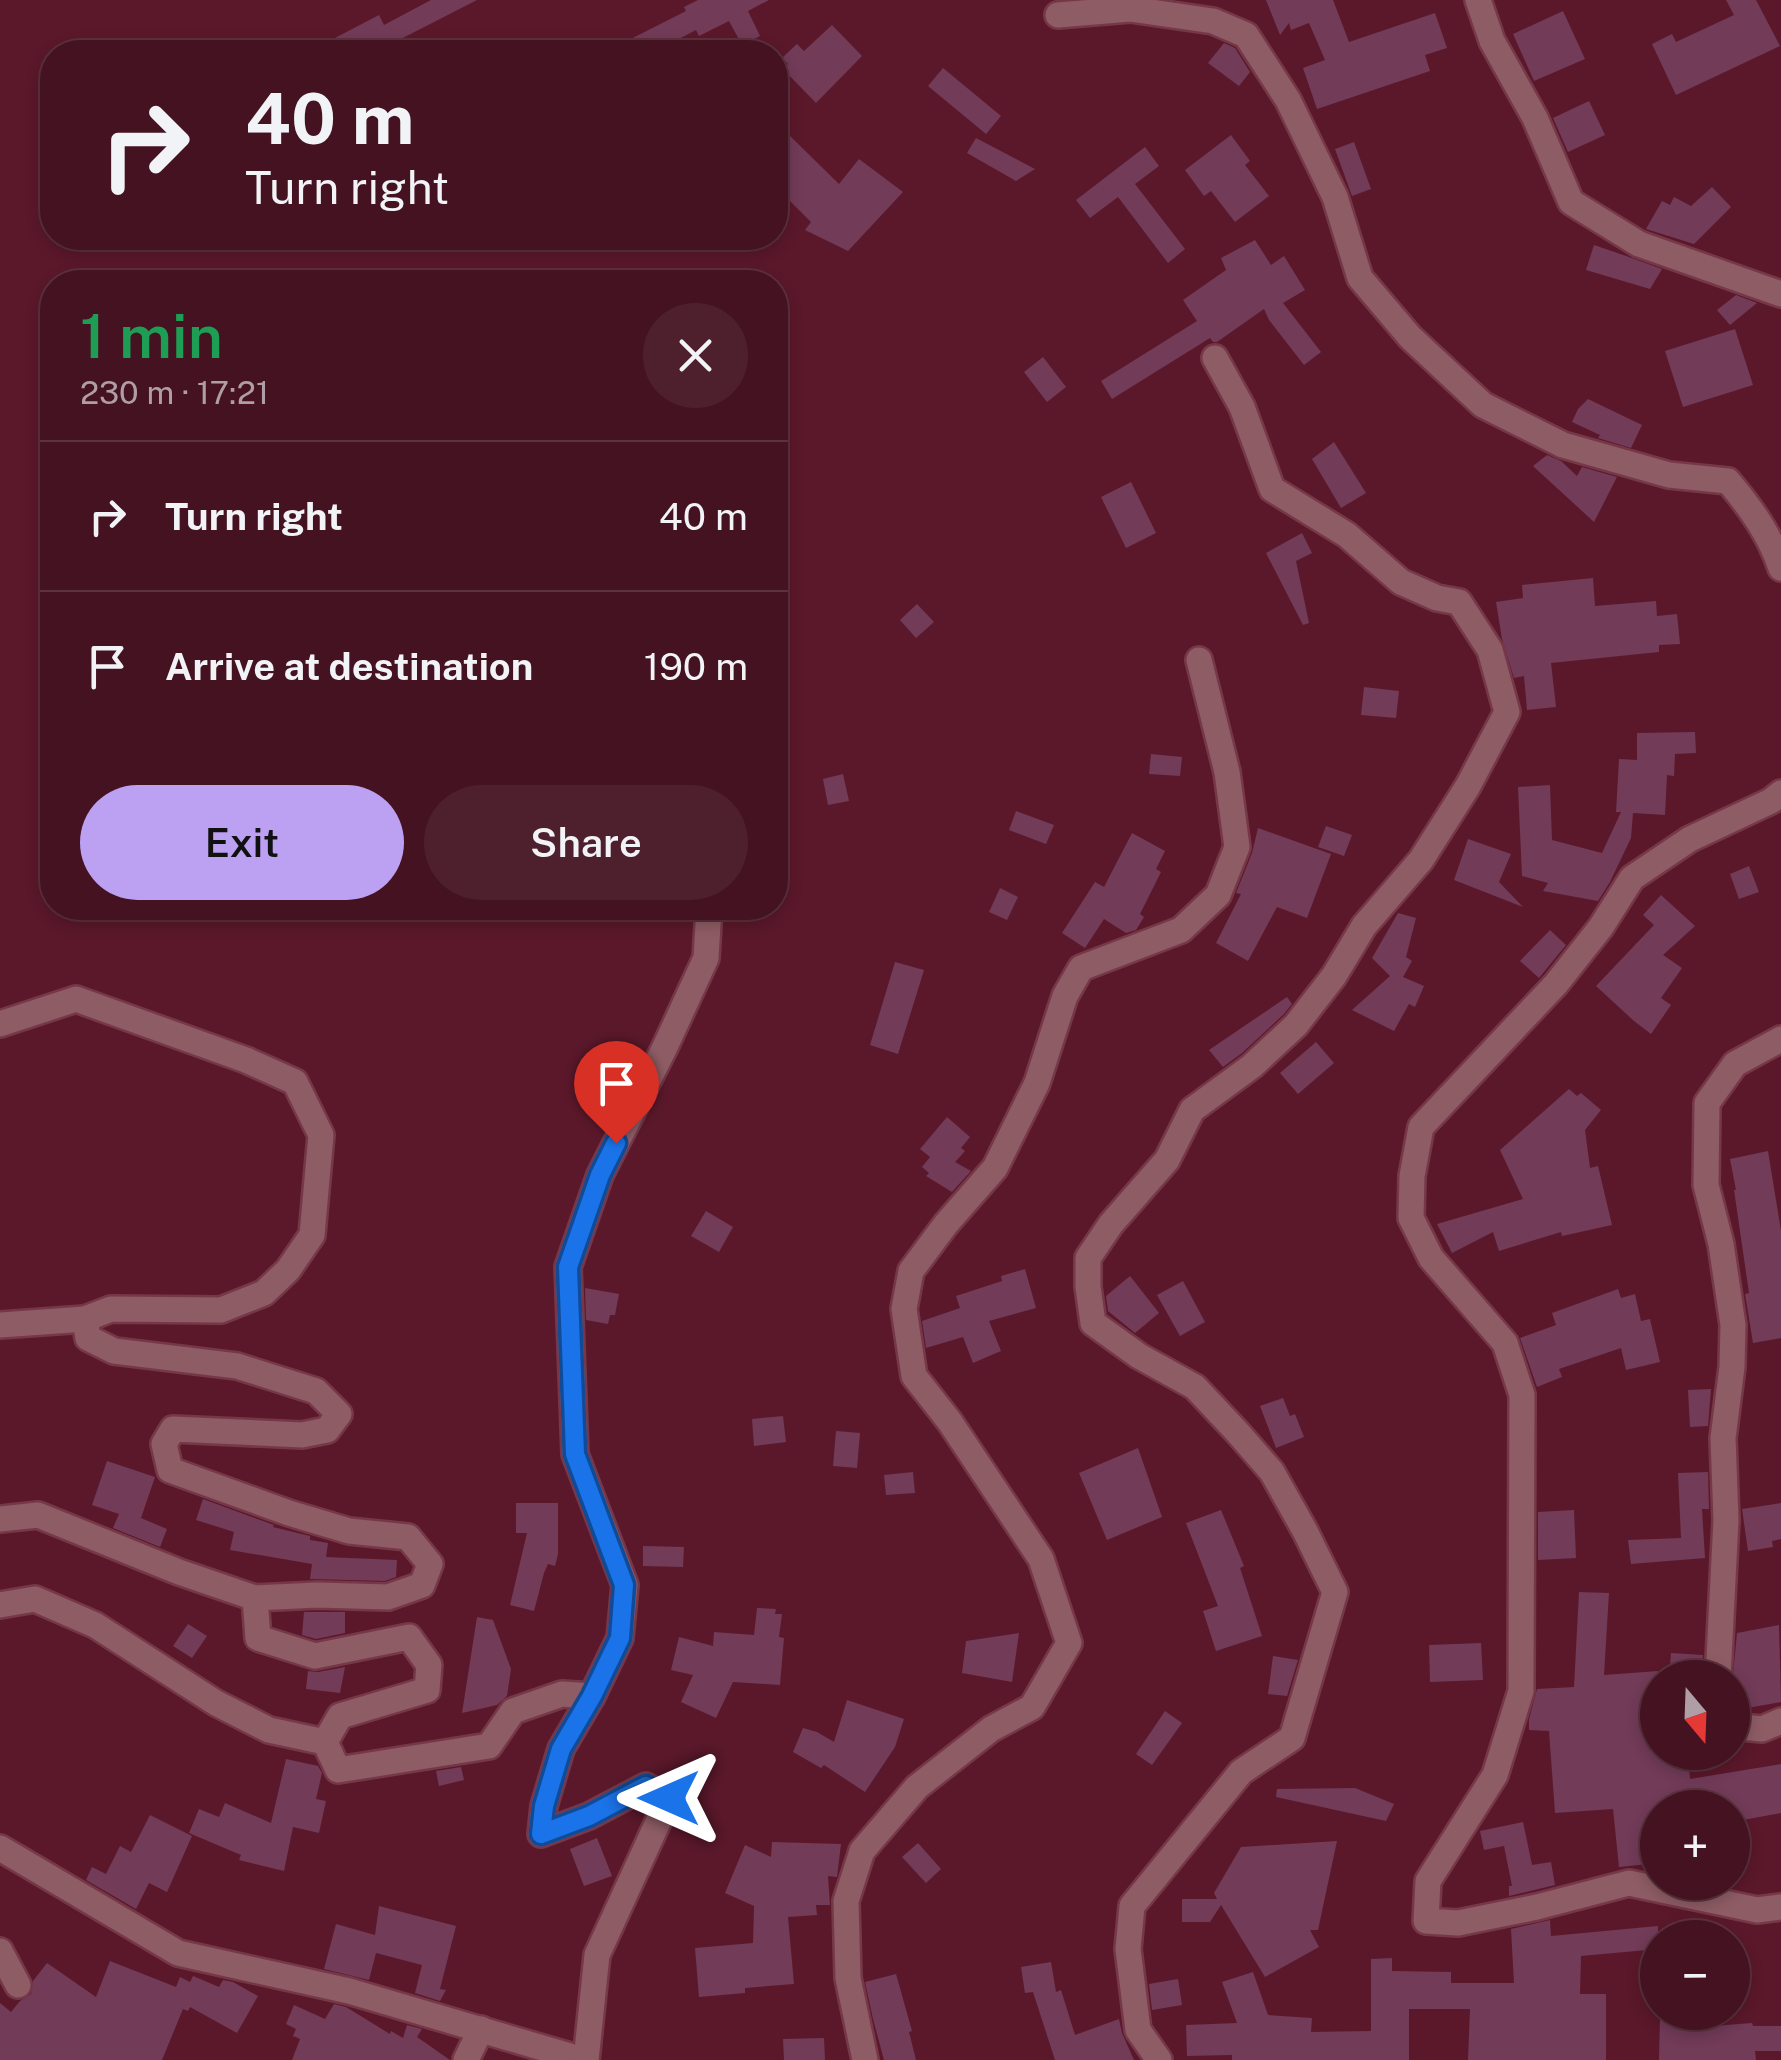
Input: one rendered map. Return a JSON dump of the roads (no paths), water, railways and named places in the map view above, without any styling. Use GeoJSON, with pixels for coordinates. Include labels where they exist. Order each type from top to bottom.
{"type":"FeatureCollection","features":[{"type":"Feature","properties":{"kind":"street"},"geometry":{"type":"LineString","coordinates":[[1478,0],[1492,41],[1535,118],[1571,202],[1640,244],[1781,294]]}},
{"type":"Feature","properties":{"kind":"street"},"geometry":{"type":"LineString","coordinates":[[1058,15],[1130,10],[1213,21],[1246,35],[1288,100],[1335,197],[1360,278],[1410,336],[1483,405],[1563,444],[1669,476],[1728,481],[1772,543],[1781,568]]}},
{"type":"Feature","properties":{"kind":"street"},"geometry":{"type":"LineString","coordinates":[[1159,2060],[1138,2030],[1128,1949],[1132,1906],[1242,1772],[1292,1738],[1335,1592],[1272,1472],[1239,1434],[1195,1388],[1139,1356],[1093,1323],[1088,1258],[1167,1160],[1192,1110],[1252,1066],[1296,1026],[1334,976],[1364,926],[1420,860],[1468,786],[1507,712],[1490,650],[1459,602],[1437,598],[1401,582],[1347,535],[1272,489],[1242,407],[1215,358]]}},
{"type":"Feature","properties":{"kind":"street"},"geometry":{"type":"LineString","coordinates":[[865,2060],[848,1978],[846,1902],[862,1851],[917,1787],[991,1729],[1032,1707],[1069,1643],[1041,1558],[950,1422],[914,1376],[904,1308],[911,1271],[995,1168],[1036,1083],[1065,996],[1081,968],[1182,930],[1218,895],[1237,846],[1228,772],[1198,660]]}},
{"type":"Feature","properties":{"kind":"street"},"geometry":{"type":"LineString","coordinates":[[1781,793],[1690,838],[1632,878],[1601,927],[1556,984],[1421,1128],[1412,1176],[1411,1218],[1431,1258],[1504,1343],[1522,1395],[1521,1692],[1495,1775],[1428,1882],[1426,1921],[1458,1922],[1629,1883],[1757,1910],[1781,1907]]}},
{"type":"Feature","properties":{"kind":"street"},"geometry":{"type":"LineString","coordinates":[[586,2060],[597,1955],[669,1798],[646,1786],[589,1816],[541,1834],[544,1806],[561,1749],[620,1638],[624,1585],[575,1454],[568,1267],[600,1175],[706,958],[708,920]]}},
{"type":"Feature","properties":{"kind":"street"},"geometry":{"type":"LineString","coordinates":[[0,1024],[76,999],[296,1082],[321,1135],[312,1235],[288,1270],[264,1293],[221,1310],[111,1308],[85,1319],[0,1325]]}},
{"type":"Feature","properties":{"kind":"street"},"geometry":{"type":"LineString","coordinates":[[1719,1660],[1726,1520],[1723,1438],[1732,1367],[1732,1325],[1721,1244],[1706,1185],[1706,1103],[1735,1064],[1781,1039]]}},
{"type":"Feature","properties":{"kind":"street"},"geometry":{"type":"LineString","coordinates":[[0,1518],[38,1515],[255,1598],[388,1597],[422,1586],[430,1564],[408,1538],[348,1531],[170,1470],[164,1444],[173,1429],[302,1435],[328,1430],[339,1414],[316,1391],[238,1366],[114,1351],[88,1338],[85,1319]]}},
{"type":"Feature","properties":{"kind":"street"},"geometry":{"type":"LineString","coordinates":[[255,1598],[258,1638],[315,1656],[410,1636],[429,1666],[427,1690],[340,1716],[326,1742]]}},
{"type":"Feature","properties":{"kind":"street"},"geometry":{"type":"LineString","coordinates":[[0,1605],[35,1599],[95,1625],[216,1703],[269,1730],[326,1742]]}},
{"type":"Feature","properties":{"kind":"street"},"geometry":{"type":"LineString","coordinates":[[326,1742],[338,1770],[489,1746],[512,1711],[562,1694],[592,1696]]}},
{"type":"Feature","properties":{"kind":"street"},"geometry":{"type":"LineString","coordinates":[[1750,1728],[1762,1729],[1781,1721]]}},
{"type":"Feature","properties":{"kind":"street"},"geometry":{"type":"LineString","coordinates":[[0,1848],[178,1952],[350,1990],[573,2060]]}},
{"type":"Feature","properties":{"kind":"street"},"geometry":{"type":"LineString","coordinates":[[0,1951],[18,1985]]}},
{"type":"Feature","properties":{"kind":"street"},"geometry":{"type":"LineString","coordinates":[[466,2060],[481,2030]]}}]}
